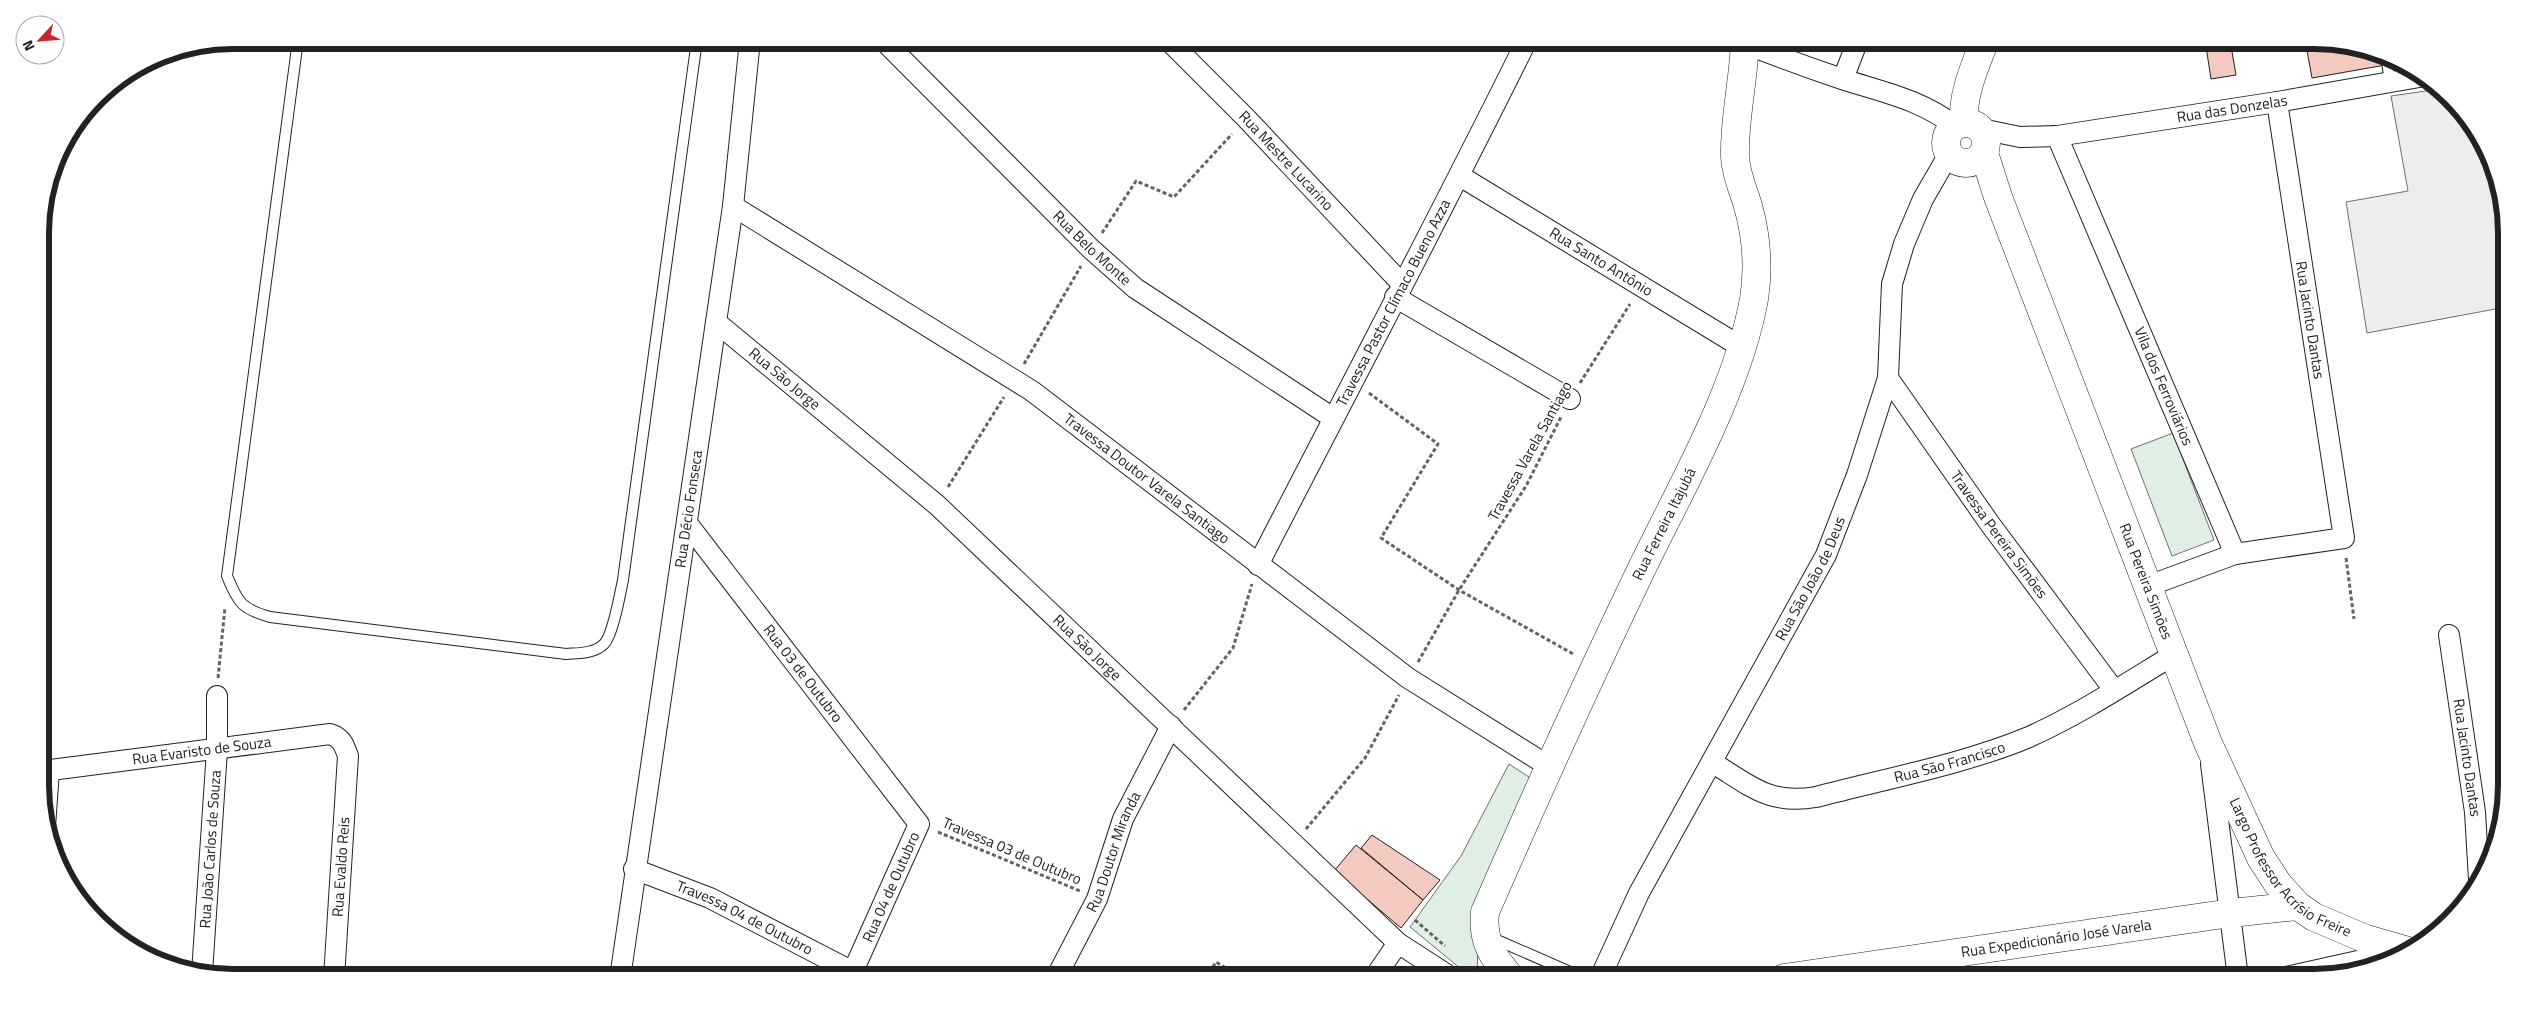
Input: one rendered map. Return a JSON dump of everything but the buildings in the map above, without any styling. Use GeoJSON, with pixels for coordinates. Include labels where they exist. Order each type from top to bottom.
{"type":"FeatureCollection","features":[{"type":"Feature","properties":{"kind":"street","name":"Rua Décio Fonseca"},"geometry":{"type":"LineString","coordinates":[[621,969],[634,869],[733,206],[749,49]]}},
{"type":"Feature","properties":{"kind":"street","name":"Rua Belo Monte"},"geometry":{"type":"LineString","coordinates":[[892,49],[1091,249],[1135,288],[1333,418]]}},
{"type":"Feature","properties":{"kind":"street","name":"Rua Mestre Lucarino"},"geometry":{"type":"LineString","coordinates":[[1177,49],[1246,118],[1398,290],[1570,399]]}},
{"type":"Feature","properties":{"kind":"street","name":"Travessa Pastor Clímaco Bueno Azza"},"geometry":{"type":"LineString","coordinates":[[1258,565],[1398,290],[1460,176],[1523,49]]}},
{"type":"Feature","properties":{"kind":"street","name":"Rua Ferreira Itajubá"},"geometry":{"type":"LineString","coordinates":[[1504,969],[1492,955],[1485,935],[1486,912],[1595,666],[1705,439],[1743,348],[1754,298],[1757,242],[1738,179],[1735,156],[1742,49]]}},
{"type":"Feature","properties":{"kind":"street"},"geometry":{"type":"LineString","coordinates":[[1763,49],[1842,79],[1916,102],[1969,142]]}},
{"type":"Feature","properties":{"kind":"street"},"geometry":{"type":"LineString","coordinates":[[1842,79],[1854,49]]}},
{"type":"Feature","properties":{"kind":"street"},"geometry":{"type":"LineString","coordinates":[[1969,142],[1964,106],[1981,49]]}},
{"type":"Feature","properties":{"kind":"street","name":"Rua das Donzelas"},"geometry":{"type":"LineString","coordinates":[[1969,142],[2006,145],[2277,102],[2413,78]]}},
{"type":"Feature","properties":{"kind":"street","name":"Rua Jacinto Dantas"},"geometry":{"type":"LineString","coordinates":[[2277,102],[2344,538]]}},
{"type":"Feature","properties":{"kind":"street","name":"Vila dos Ferroviários"},"geometry":{"type":"LineString","coordinates":[[2048,137],[2234,554]]}},
{"type":"Feature","properties":{"kind":"street","name":"Rua Pereira Simões"},"geometry":{"type":"LineString","coordinates":[[1969,142],[1998,197],[2208,743],[2237,969]]}},
{"type":"Feature","properties":{"kind":"street","name":"Rua São João de Deus"},"geometry":{"type":"LineString","coordinates":[[1604,969],[1639,893],[1713,763],[1826,555],[1857,475],[1888,378],[1892,284],[1904,244],[1923,199],[1969,142]]}},
{"type":"Feature","properties":{"kind":"street","name":"Rua Santo Antônio"},"geometry":{"type":"LineString","coordinates":[[1460,176],[1743,348]]}},
{"type":"Feature","properties":{"kind":"street","name":"Travessa Doutor Varela Santiago"},"geometry":{"type":"LineString","coordinates":[[733,206],[1015,380],[1408,678],[1550,767]]}},
{"type":"Feature","properties":{"kind":"street","name":"Rua São Jorge"},"geometry":{"type":"LineString","coordinates":[[716,322],[937,505],[1398,943],[1438,969]]}},
{"type":"Feature","properties":{"kind":"street","name":"Travessa Pereira Simões"},"geometry":{"type":"LineString","coordinates":[[1888,378],[1990,524],[2114,690]]}},
{"type":"Feature","properties":{"kind":"street","name":"Rua 03 de Outubro"},"geometry":{"type":"LineString","coordinates":[[687,523],[919,824]]}},
{"type":"Feature","properties":{"kind":"street"},"geometry":{"type":"LineString","coordinates":[[2148,586],[2234,554],[2344,538]]}},
{"type":"Feature","properties":{"kind":"street","name":"Rua Jacinto Dantas"},"geometry":{"type":"LineString","coordinates":[[2449,635],[2475,812],[2478,868]]}},
{"type":"Feature","properties":{"kind":"street","name":"Rua São Francisco"},"geometry":{"type":"LineString","coordinates":[[1713,763],[1760,792],[1779,799],[1795,801],[1816,797],[1983,753],[2037,733],[2073,715],[2175,654]]}},
{"type":"Feature","properties":{"kind":"street","name":"Rua João Carlos de Souza"},"geometry":{"type":"LineString","coordinates":[[202,967],[217,750],[217,696]]}},
{"type":"Feature","properties":{"kind":"street","name":"Rua Doutor Miranda"},"geometry":{"type":"LineString","coordinates":[[1061,969],[1097,899],[1122,819],[1171,726]]}},
{"type":"Feature","properties":{"kind":"street","name":"Rua Evaristo de Souza"},"geometry":{"type":"LineString","coordinates":[[49,770],[217,750],[330,734],[338,737],[344,743],[348,756]]}},
{"type":"Feature","properties":{"kind":"street","name":"Largo Professor Acrísio Freire"},"geometry":{"type":"LineString","coordinates":[[2208,743],[2261,858],[2278,884],[2298,906],[2314,917],[2335,927],[2399,948]]}},
{"type":"Feature","properties":{"kind":"street","name":"Rua Evaldo Reis"},"geometry":{"type":"LineString","coordinates":[[335,969],[348,756]]}},
{"type":"Feature","properties":{"kind":"street","name":"Rua 04 de Outubro"},"geometry":{"type":"LineString","coordinates":[[854,969],[919,824]]}},
{"type":"Feature","properties":{"kind":"street","name":"Travessa 04 de Outubro"},"geometry":{"type":"LineString","coordinates":[[634,869],[710,898],[840,969]]}},
{"type":"Feature","properties":{"kind":"street","name":"Rua Expedicionário José Varela"},"geometry":{"type":"LineString","coordinates":[[1846,969],[2231,913],[2298,906]]}},
{"type":"Feature","properties":{"kind":"street"},"geometry":{"type":"LineString","coordinates":[[1380,969],[1398,943]]}},
{"type":"Feature","properties":{"kind":"street"},"geometry":{"type":"LineString","coordinates":[[2323,969],[2379,957]]}},
{"type":"Feature","properties":{"kind":"lane"},"geometry":{"type":"LineString","coordinates":[[297,49],[227,576],[240,604],[251,612],[270,617],[566,654],[588,653],[604,644],[613,622],[624,580],[696,49]]}},
{"type":"Feature","properties":{"kind":"lane"},"geometry":{"type":"LineString","coordinates":[[2387,64],[2390,82]]}},
{"type":"Feature","properties":{"kind":"lane"},"geometry":{"type":"LineString","coordinates":[[1485,935],[1563,969]]}},
{"type":"Feature","properties":{"kind":"path"},"geometry":{"type":"LineString","coordinates":[[937,505],[1015,380],[1091,249],[1136,181],[1174,197],[1246,118]]}},
{"type":"Feature","properties":{"kind":"path","name":"Travessa Varela Santiago"},"geometry":{"type":"LineString","coordinates":[[1293,845],[1366,758],[1408,678],[1459,590],[1526,486],[1570,399],[1641,286]]}},
{"type":"Feature","properties":{"kind":"path"},"geometry":{"type":"LineString","coordinates":[[1353,381],[1438,444],[1381,538],[1459,590],[1552,642]]}},
{"type":"Feature","properties":{"kind":"path"},"geometry":{"type":"LineString","coordinates":[[2344,538],[2354,619]]}},
{"type":"Feature","properties":{"kind":"path"},"geometry":{"type":"LineString","coordinates":[[1171,726],[1233,648],[1258,565]]}},
{"type":"Feature","properties":{"kind":"path"},"geometry":{"type":"LineString","coordinates":[[217,696],[227,576]]}},
{"type":"Feature","properties":{"kind":"path","name":"Travessa 03 de Outubro"},"geometry":{"type":"LineString","coordinates":[[919,824],[1097,899]]}},
{"type":"Feature","properties":{"kind":"path"},"geometry":{"type":"LineString","coordinates":[[1212,969],[1216,962],[1227,969]]}},
{"type":"Feature","properties":{"kind":"green space"},"geometry":{"type":"Polygon","coordinates":[[[2173,433],[2214,540],[2172,556],[2131,449],[2173,433]]]}},
{"type":"Feature","properties":{"kind":"green space"},"geometry":{"type":"Polygon","coordinates":[[[1509,764],[1535,781],[1478,941],[1477,969],[1461,969],[1410,927],[1461,856],[1509,764]]]}},
{"type":"Feature","properties":{"kind":"shaded area"},"geometry":{"type":"Polygon","coordinates":[[[2431,90],[2453,111],[2474,141],[2492,185],[2497,209],[2498,308],[2367,333],[2346,202],[2408,191],[2391,96],[2431,90]]]}}]}
